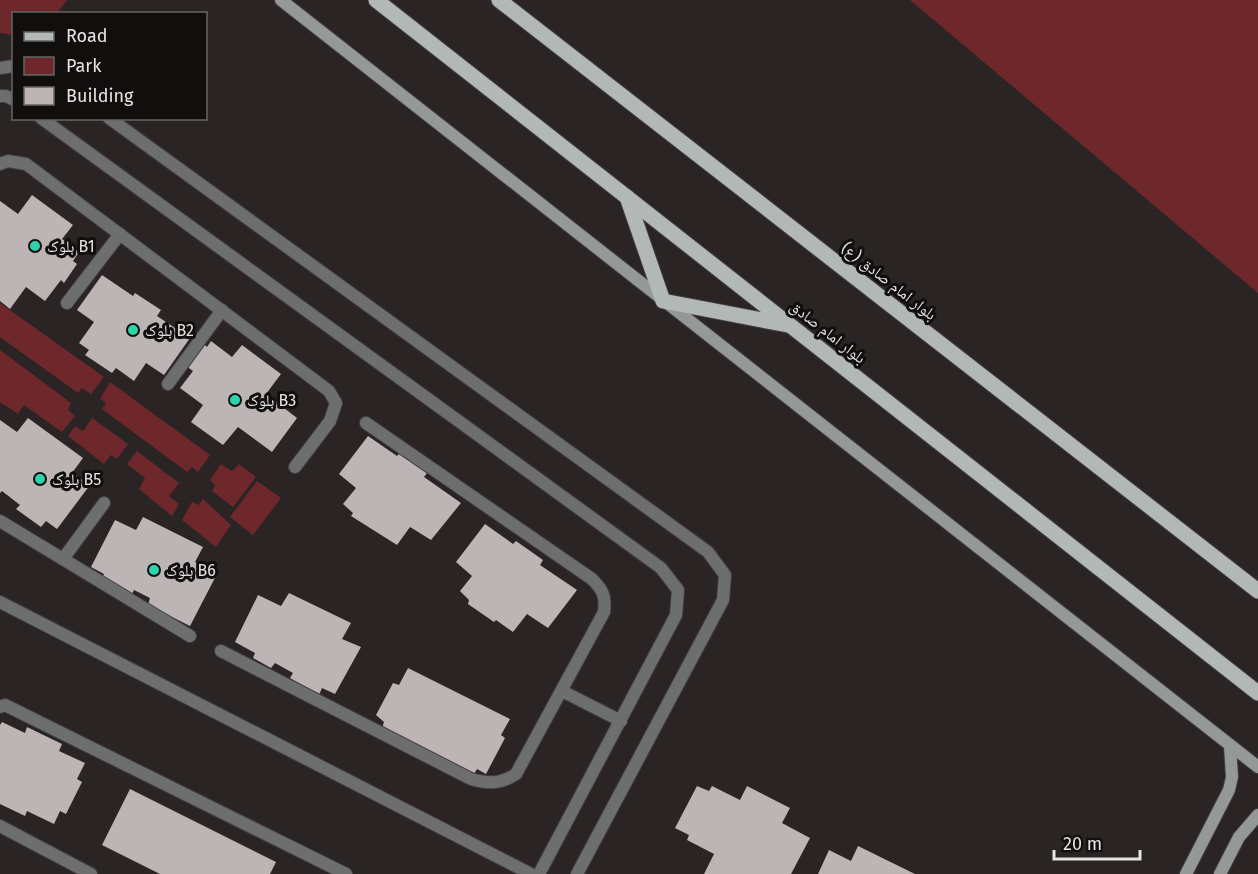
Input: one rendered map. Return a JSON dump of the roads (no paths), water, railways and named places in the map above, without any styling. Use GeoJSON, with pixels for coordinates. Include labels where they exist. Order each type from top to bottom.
{"type":"FeatureCollection","features":[{"type":"Feature","properties":{"kind":"main road","name":"بلوار امام صادق"},"geometry":{"type":"LineString","coordinates":[[376,0],[1258,693]]}},
{"type":"Feature","properties":{"kind":"main road","name":"بلوار امام صادق (ع)"},"geometry":{"type":"LineString","coordinates":[[499,0],[1258,591]]}},
{"type":"Feature","properties":{"kind":"main road"},"geometry":{"type":"LineString","coordinates":[[627,197],[663,301],[791,326]]}},
{"type":"Feature","properties":{"kind":"street"},"geometry":{"type":"LineString","coordinates":[[281,0],[1258,767]]}},
{"type":"Feature","properties":{"kind":"street"},"geometry":{"type":"LineString","coordinates":[[44,120],[661,568],[678,590],[676,615],[539,874]]}},
{"type":"Feature","properties":{"kind":"street"},"geometry":{"type":"LineString","coordinates":[[112,120],[708,552],[724,575],[723,600],[577,874]]}},
{"type":"Feature","properties":{"kind":"street"},"geometry":{"type":"LineString","coordinates":[[0,164],[8,161],[26,164],[328,391],[336,403],[330,421],[295,467]]}},
{"type":"Feature","properties":{"kind":"street"},"geometry":{"type":"LineString","coordinates":[[67,303],[120,234]]}},
{"type":"Feature","properties":{"kind":"street"},"geometry":{"type":"LineString","coordinates":[[168,384],[222,310]]}},
{"type":"Feature","properties":{"kind":"street"},"geometry":{"type":"LineString","coordinates":[[221,651],[471,779],[494,783],[507,780],[516,774],[604,612],[606,599],[602,589],[592,579],[366,423]]}},
{"type":"Feature","properties":{"kind":"street"},"geometry":{"type":"LineString","coordinates":[[63,559],[104,503]]}},
{"type":"Feature","properties":{"kind":"street"},"geometry":{"type":"LineString","coordinates":[[0,521],[190,636]]}},
{"type":"Feature","properties":{"kind":"street"},"geometry":{"type":"LineString","coordinates":[[0,602],[531,874]]}},
{"type":"Feature","properties":{"kind":"street"},"geometry":{"type":"LineString","coordinates":[[562,691],[621,721]]}},
{"type":"Feature","properties":{"kind":"street"},"geometry":{"type":"LineString","coordinates":[[0,707],[5,705],[346,874]]}},
{"type":"Feature","properties":{"kind":"street"},"geometry":{"type":"LineString","coordinates":[[1186,874],[1229,790],[1232,777],[1230,746]]}},
{"type":"Feature","properties":{"kind":"street"},"geometry":{"type":"LineString","coordinates":[[1220,874],[1239,837],[1258,815]]}},
{"type":"Feature","properties":{"kind":"street"},"geometry":{"type":"LineString","coordinates":[[0,826],[90,874]]}},
{"type":"Feature","properties":{"kind":"place","name":"بلوک B1"},"geometry":{"type":"Point","coordinates":[35,246]}},
{"type":"Feature","properties":{"kind":"place","name":"بلوک B2"},"geometry":{"type":"Point","coordinates":[133,330]}},
{"type":"Feature","properties":{"kind":"place","name":"بلوک B3"},"geometry":{"type":"Point","coordinates":[235,400]}},
{"type":"Feature","properties":{"kind":"place","name":"بلوک B5"},"geometry":{"type":"Point","coordinates":[40,479]}},
{"type":"Feature","properties":{"kind":"place","name":"بلوک B6"},"geometry":{"type":"Point","coordinates":[154,570]}}]}
